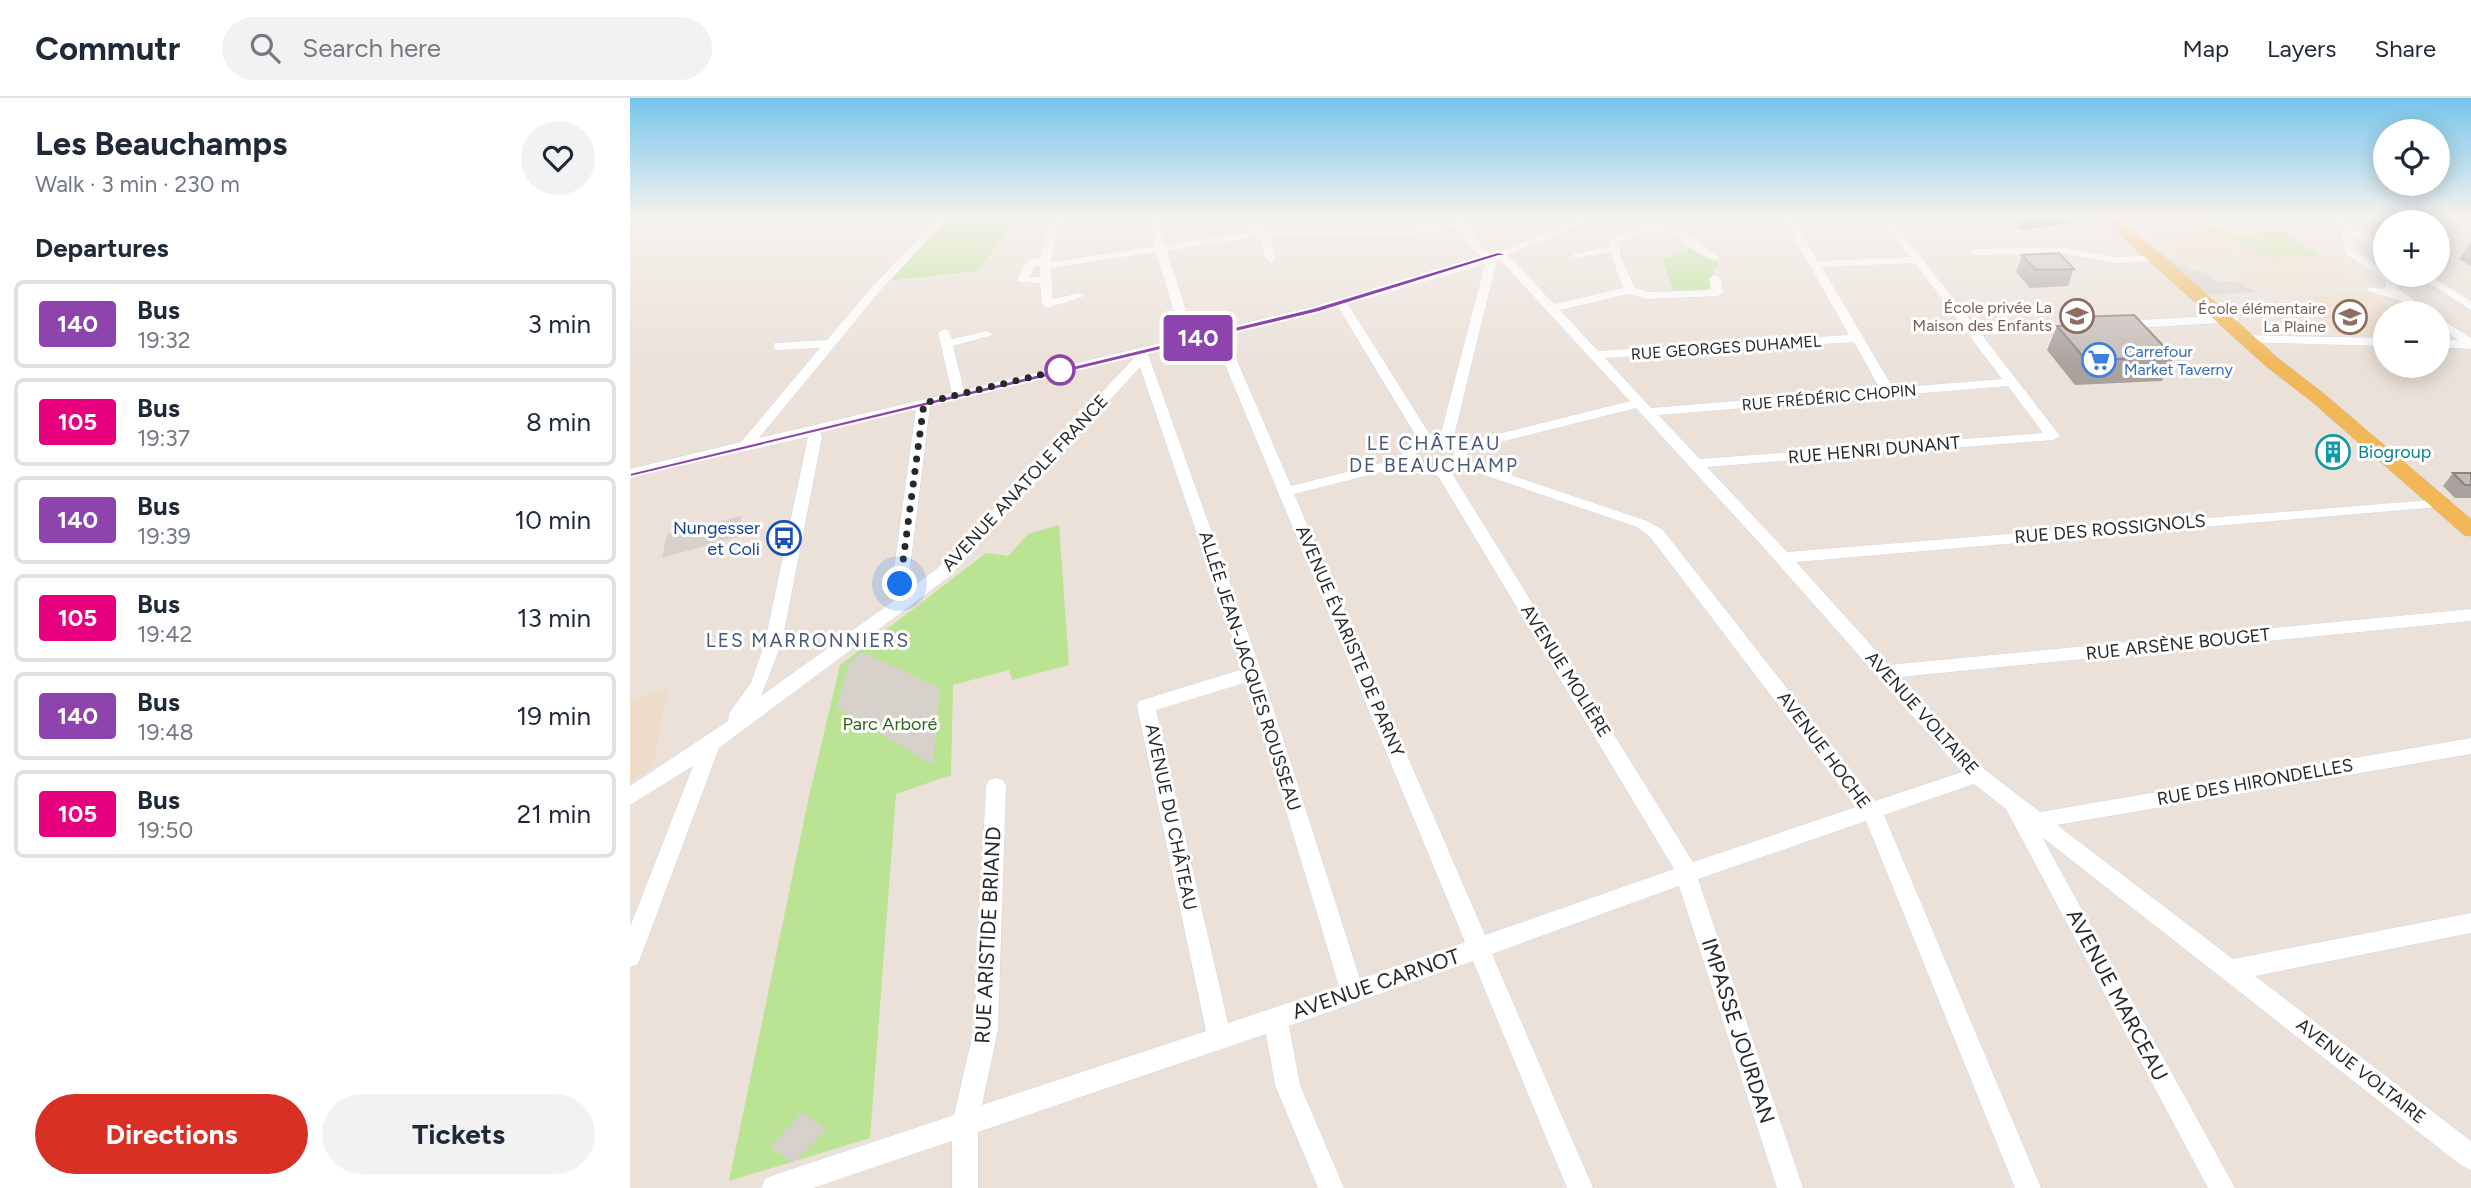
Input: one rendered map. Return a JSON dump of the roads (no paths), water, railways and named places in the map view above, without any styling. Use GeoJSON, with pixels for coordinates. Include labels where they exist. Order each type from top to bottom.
{"type":"FeatureCollection","features":[{"type":"Feature","properties":{"kind":"main road"},"geometry":{"type":"LineString","coordinates":[[2166,267],[2471,530]]}},
{"type":"Feature","properties":{"kind":"street"},"geometry":{"type":"LineString","coordinates":[[746,445],[897,267]]}},
{"type":"Feature","properties":{"kind":"street"},"geometry":{"type":"LineString","coordinates":[[1029,267],[1023,280],[1045,280]]}},
{"type":"Feature","properties":{"kind":"street"},"geometry":{"type":"LineString","coordinates":[[1045,267],[1048,304],[1079,296]]}},
{"type":"Feature","properties":{"kind":"street"},"geometry":{"type":"LineString","coordinates":[[1166,267],[1189,340]]}},
{"type":"Feature","properties":{"kind":"street"},"geometry":{"type":"LineString","coordinates":[[630,473],[1142,354],[1341,303],[1461,267]]}},
{"type":"Feature","properties":{"kind":"street"},"geometry":{"type":"LineString","coordinates":[[1408,461],[1418,469],[1453,460],[1446,440],[1494,267]]}},
{"type":"Feature","properties":{"kind":"street","name":"AVENUE VOLTAIRE"},"geometry":{"type":"LineString","coordinates":[[1509,267],[1553,307],[1977,775],[2471,1157]]}},
{"type":"Feature","properties":{"kind":"street"},"geometry":{"type":"LineString","coordinates":[[1621,267],[1630,290]]}},
{"type":"Feature","properties":{"kind":"street"},"geometry":{"type":"LineString","coordinates":[[1816,267],[1888,391]]}},
{"type":"Feature","properties":{"kind":"street"},"geometry":{"type":"LineString","coordinates":[[1924,267],[2010,382]]}},
{"type":"Feature","properties":{"kind":"street"},"geometry":{"type":"LineString","coordinates":[[2372,267],[2391,279],[2391,289]]}},
{"type":"Feature","properties":{"kind":"street"},"geometry":{"type":"LineString","coordinates":[[1553,307],[1630,290],[1646,296],[1717,293],[1715,278]]}},
{"type":"Feature","properties":{"kind":"street"},"geometry":{"type":"LineString","coordinates":[[2441,287],[2471,306]]}},
{"type":"Feature","properties":{"kind":"street"},"geometry":{"type":"LineString","coordinates":[[2402,297],[2371,289],[2391,289],[2408,301]]}},
{"type":"Feature","properties":{"kind":"street"},"geometry":{"type":"LineString","coordinates":[[1341,303],[1426,441]]}},
{"type":"Feature","properties":{"kind":"street"},"geometry":{"type":"LineString","coordinates":[[1972,332],[2228,320]]}},
{"type":"Feature","properties":{"kind":"street"},"geometry":{"type":"LineString","coordinates":[[2450,329],[2471,344]]}},
{"type":"Feature","properties":{"kind":"street","name":"AVENUE ÉVARISTE DE PARNY"},"geometry":{"type":"LineString","coordinates":[[1219,334],[1580,1188]]}},
{"type":"Feature","properties":{"kind":"street"},"geometry":{"type":"LineString","coordinates":[[959,395],[946,338],[987,335]]}},
{"type":"Feature","properties":{"kind":"street","name":"RUE GEORGES DUHAMEL"},"geometry":{"type":"LineString","coordinates":[[1595,355],[1858,338]]}},
{"type":"Feature","properties":{"kind":"street"},"geometry":{"type":"LineString","coordinates":[[2250,339],[2373,342]]}},
{"type":"Feature","properties":{"kind":"street"},"geometry":{"type":"LineString","coordinates":[[778,346],[830,344]]}},
{"type":"Feature","properties":{"kind":"street"},"geometry":{"type":"LineString","coordinates":[[2450,344],[2471,344]]}},
{"type":"Feature","properties":{"kind":"street","name":"AVENUE ANATOLE FRANCE"},"geometry":{"type":"LineString","coordinates":[[710,744],[944,572],[1142,354]]}},
{"type":"Feature","properties":{"kind":"street","name":"ALLÉE JEAN-JACQUES ROUSSEAU"},"geometry":{"type":"LineString","coordinates":[[1142,354],[1253,673],[1353,993]]}},
{"type":"Feature","properties":{"kind":"street","name":"RUE FRÉDÉRIC CHOPIN"},"geometry":{"type":"LineString","coordinates":[[1453,460],[1643,407],[2010,382]]}},
{"type":"Feature","properties":{"kind":"street","name":"RUE HENRI DUNANT"},"geometry":{"type":"LineString","coordinates":[[1695,464],[2053,436],[2010,382]]}},
{"type":"Feature","properties":{"kind":"street"},"geometry":{"type":"LineString","coordinates":[[908,599],[900,584],[924,403]]}},
{"type":"Feature","properties":{"kind":"street"},"geometry":{"type":"LineString","coordinates":[[630,797],[710,744],[746,708],[770,653],[782,611],[789,557],[811,462],[815,437],[813,430]]}},
{"type":"Feature","properties":{"kind":"street"},"geometry":{"type":"LineString","coordinates":[[1408,461],[1409,451],[1426,441],[1446,440]]}},
{"type":"Feature","properties":{"kind":"street","name":"AVENUE HOCHE"},"geometry":{"type":"LineString","coordinates":[[1453,460],[1651,528],[1870,810],[1881,828],[2028,1188]]}},
{"type":"Feature","properties":{"kind":"street","name":"AVENUE MOLIÈRE"},"geometry":{"type":"LineString","coordinates":[[1453,460],[1681,859],[1686,874]]}},
{"type":"Feature","properties":{"kind":"street"},"geometry":{"type":"LineString","coordinates":[[1287,491],[1408,461]]}},
{"type":"Feature","properties":{"kind":"street","name":"RUE DES ROSSIGNOLS"},"geometry":{"type":"LineString","coordinates":[[1782,558],[2438,502]]}},
{"type":"Feature","properties":{"kind":"street","name":"RUE ARSÈNE BOUGET"},"geometry":{"type":"LineString","coordinates":[[1885,672],[2471,615]]}},
{"type":"Feature","properties":{"kind":"street","name":"AVENUE DU CHÂTEAU"},"geometry":{"type":"LineString","coordinates":[[1219,1037],[1146,706],[1253,673]]}},
{"type":"Feature","properties":{"kind":"street"},"geometry":{"type":"LineString","coordinates":[[630,956],[710,744]]}},
{"type":"Feature","properties":{"kind":"street","name":"RUE DES HIRONDELLES"},"geometry":{"type":"LineString","coordinates":[[2039,822],[2047,818],[2471,746]]}},
{"type":"Feature","properties":{"kind":"street","name":"AVENUE CARNOT"},"geometry":{"type":"LineString","coordinates":[[774,1188],[1353,993],[1686,874],[1977,775]]}},
{"type":"Feature","properties":{"kind":"street","name":"RUE ARISTIDE BRIAND"},"geometry":{"type":"LineString","coordinates":[[965,1188],[965,1124],[986,1029],[996,786]]}},
{"type":"Feature","properties":{"kind":"street","name":"AVENUE MARCEAU"},"geometry":{"type":"LineString","coordinates":[[2012,801],[2222,1188]]}},
{"type":"Feature","properties":{"kind":"street","name":"IMPASSE JOURDAN"},"geometry":{"type":"LineString","coordinates":[[1686,874],[1790,1188]]}},
{"type":"Feature","properties":{"kind":"street"},"geometry":{"type":"LineString","coordinates":[[2232,970],[2471,923]]}},
{"type":"Feature","properties":{"kind":"street"},"geometry":{"type":"LineString","coordinates":[[1275,1018],[1287,1086],[1331,1188]]}},
{"type":"Feature","properties":{"kind":"place","name":"École privée La Maison des Enfants"},"geometry":{"type":"Point","coordinates":[2077,316]}},
{"type":"Feature","properties":{"kind":"place","name":"École élémentaire La Plaine"},"geometry":{"type":"Point","coordinates":[2350,317]}},
{"type":"Feature","properties":{"kind":"place","name":"Carrefour Market Taverny"},"geometry":{"type":"Point","coordinates":[2099,360]}},
{"type":"Feature","properties":{"kind":"place","name":"Biogroup"},"geometry":{"type":"Point","coordinates":[2333,452]}},
{"type":"Feature","properties":{"kind":"place","name":"Nungesser et Coli"},"geometry":{"type":"Point","coordinates":[784,538]}},
{"type":"Feature","properties":{"kind":"district","name":"LE CHÂTEAU DE BEAUCHAMP"},"geometry":{"type":"Point","coordinates":[1434,454]}},
{"type":"Feature","properties":{"kind":"district","name":"LES MARRONNIERS"},"geometry":{"type":"Point","coordinates":[808,640]}},
{"type":"Feature","properties":{"kind":"park label","name":"Parc Arboré"},"geometry":{"type":"Point","coordinates":[890,724]}}]}
